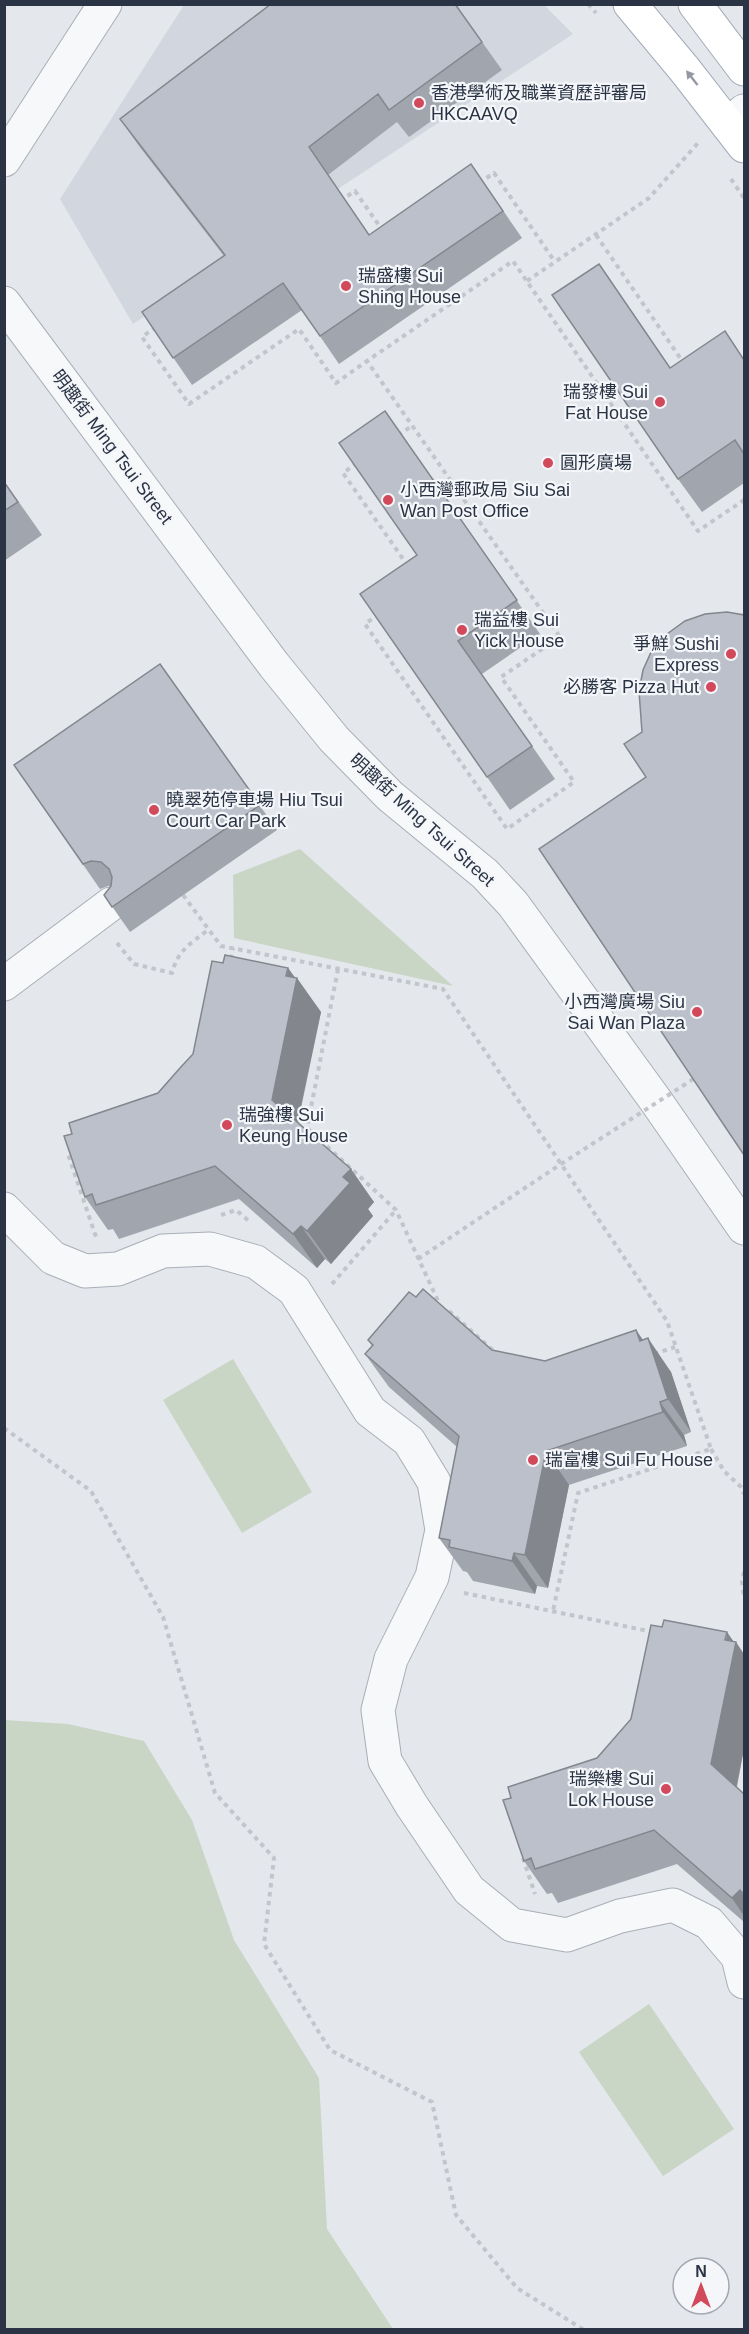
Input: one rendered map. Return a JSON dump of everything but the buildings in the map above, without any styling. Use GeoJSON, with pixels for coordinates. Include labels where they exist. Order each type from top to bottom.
{"type":"FeatureCollection","features":[{"type":"Feature","properties":{"kind":"main road"},"geometry":{"type":"LineString","coordinates":[[630,4],[730,130]]}},
{"type":"Feature","properties":{"kind":"main road"},"geometry":{"type":"LineString","coordinates":[[695,4],[744,69]]}},
{"type":"Feature","properties":{"kind":"lane"},"geometry":{"type":"LineString","coordinates":[[4,160],[105,4]]}},
{"type":"Feature","properties":{"kind":"lane","name":"明趣街 Ming Tsui Street"},"geometry":{"type":"LineString","coordinates":[[4,303],[267,655],[334,739],[390,796],[492,881],[606,1013],[744,1228]]}},
{"type":"Feature","properties":{"kind":"lane"},"geometry":{"type":"LineString","coordinates":[[4,984],[103,910]]}},
{"type":"Feature","properties":{"kind":"lane"},"geometry":{"type":"LineString","coordinates":[[4,1209],[53,1258],[84,1271],[118,1269],[163,1251],[210,1249],[256,1262],[294,1290],[370,1411],[409,1441],[434,1482],[442,1530],[432,1577],[391,1659],[378,1710],[385,1761],[412,1806],[469,1890],[512,1925],[567,1935],[620,1916],[674,1905],[709,1923],[738,1957],[744,1982]]}},
{"type":"Feature","properties":{"kind":"path"},"geometry":{"type":"LineString","coordinates":[[527,281],[649,198],[730,130]]}},
{"type":"Feature","properties":{"kind":"path"},"geometry":{"type":"LineString","coordinates":[[475,186],[494,173],[555,262]]}},
{"type":"Feature","properties":{"kind":"path"},"geometry":{"type":"LineString","coordinates":[[336,204],[355,191],[386,234]]}},
{"type":"Feature","properties":{"kind":"path"},"geometry":{"type":"LineString","coordinates":[[596,235],[690,373]]}},
{"type":"Feature","properties":{"kind":"path"},"geometry":{"type":"LineString","coordinates":[[161,323],[142,337],[189,404],[299,329],[336,382],[513,261],[698,531],[744,500]]}},
{"type":"Feature","properties":{"kind":"path"},"geometry":{"type":"LineString","coordinates":[[367,361],[560,638],[501,677],[574,782],[507,829],[365,624],[383,611]]}},
{"type":"Feature","properties":{"kind":"path"},"geometry":{"type":"LineString","coordinates":[[392,439],[412,426]]}},
{"type":"Feature","properties":{"kind":"path"},"geometry":{"type":"LineString","coordinates":[[363,459],[343,473],[414,575]]}},
{"type":"Feature","properties":{"kind":"path"},"geometry":{"type":"LineString","coordinates":[[183,895],[221,946],[443,989],[667,1321],[711,1449],[724,1471],[741,1487],[744,1494]]}},
{"type":"Feature","properties":{"kind":"path"},"geometry":{"type":"LineString","coordinates":[[103,910],[134,964],[172,973],[176,959],[184,948],[208,930]]}},
{"type":"Feature","properties":{"kind":"path"},"geometry":{"type":"LineString","coordinates":[[338,969],[307,1128],[396,1210],[436,1300],[502,1358]]}},
{"type":"Feature","properties":{"kind":"path"},"geometry":{"type":"LineString","coordinates":[[418,1259],[704,1072]]}},
{"type":"Feature","properties":{"kind":"path"},"geometry":{"type":"LineString","coordinates":[[327,1289],[396,1210]]}},
{"type":"Feature","properties":{"kind":"path"},"geometry":{"type":"LineString","coordinates":[[643,1358],[675,1347]]}},
{"type":"Feature","properties":{"kind":"path"},"geometry":{"type":"LineString","coordinates":[[4,1428],[91,1491],[163,1617],[215,1793],[274,1858],[264,1944],[330,2050],[432,2102],[456,2215],[517,2288],[584,2330]]}},
{"type":"Feature","properties":{"kind":"path"},"geometry":{"type":"LineString","coordinates":[[553,1611],[578,1493],[711,1449]]}},
{"type":"Feature","properties":{"kind":"path"},"geometry":{"type":"LineString","coordinates":[[744,1572],[742,1581],[744,1597]]}},
{"type":"Feature","properties":{"kind":"path"},"geometry":{"type":"LineString","coordinates":[[520,1850],[536,1895]]}},
{"type":"Feature","properties":{"kind":"shaded area"},"geometry":{"type":"Polygon","coordinates":[[[184,5],[544,5],[573,34],[133,324],[60,199],[184,5]]]}},
{"type":"Feature","properties":{"kind":"green space"},"geometry":{"type":"Polygon","coordinates":[[[300,849],[453,986],[234,938],[233,875],[300,849]]]}},
{"type":"Feature","properties":{"kind":"green space"},"geometry":{"type":"Polygon","coordinates":[[[233,1359],[312,1492],[242,1533],[163,1400],[233,1359]]]}},
{"type":"Feature","properties":{"kind":"green space"},"geometry":{"type":"Polygon","coordinates":[[[4,1720],[68,1724],[144,1741],[192,1820],[234,1940],[319,2078],[327,2229],[393,2329],[5,2329],[4,1720]]]}},
{"type":"Feature","properties":{"kind":"green space"},"geometry":{"type":"Polygon","coordinates":[[[649,2004],[734,2129],[663,2176],[579,2052],[649,2004]]]}},
{"type":"Feature","properties":{"kind":"place","name":"香港學術及職業資歷評審局 HKCAAVQ"},"geometry":{"type":"Point","coordinates":[419,103]}},
{"type":"Feature","properties":{"kind":"place","name":"瑞盛樓 Sui Shing House"},"geometry":{"type":"Point","coordinates":[346,286]}},
{"type":"Feature","properties":{"kind":"place","name":"瑞發樓 Sui Fat House"},"geometry":{"type":"Point","coordinates":[660,402]}},
{"type":"Feature","properties":{"kind":"place","name":"圓形廣場"},"geometry":{"type":"Point","coordinates":[548,463]}},
{"type":"Feature","properties":{"kind":"place","name":"小西灣郵政局 Siu Sai Wan Post Office"},"geometry":{"type":"Point","coordinates":[388,500]}},
{"type":"Feature","properties":{"kind":"place","name":"瑞益樓 Sui Yick House"},"geometry":{"type":"Point","coordinates":[462,630]}},
{"type":"Feature","properties":{"kind":"place","name":"爭鮮 Sushi Express"},"geometry":{"type":"Point","coordinates":[731,654]}},
{"type":"Feature","properties":{"kind":"place","name":"必勝客 Pizza Hut"},"geometry":{"type":"Point","coordinates":[711,687]}},
{"type":"Feature","properties":{"kind":"place","name":"曉翠苑停車場 Hiu Tsui Court Car Park"},"geometry":{"type":"Point","coordinates":[154,810]}},
{"type":"Feature","properties":{"kind":"place","name":"小西灣廣場 Siu Sai Wan Plaza"},"geometry":{"type":"Point","coordinates":[697,1012]}},
{"type":"Feature","properties":{"kind":"place","name":"瑞強樓 Sui Keung House"},"geometry":{"type":"Point","coordinates":[227,1125]}},
{"type":"Feature","properties":{"kind":"place","name":"瑞富樓 Sui Fu House"},"geometry":{"type":"Point","coordinates":[533,1460]}},
{"type":"Feature","properties":{"kind":"place","name":"瑞樂樓 Sui Lok House"},"geometry":{"type":"Point","coordinates":[666,1789]}}]}
